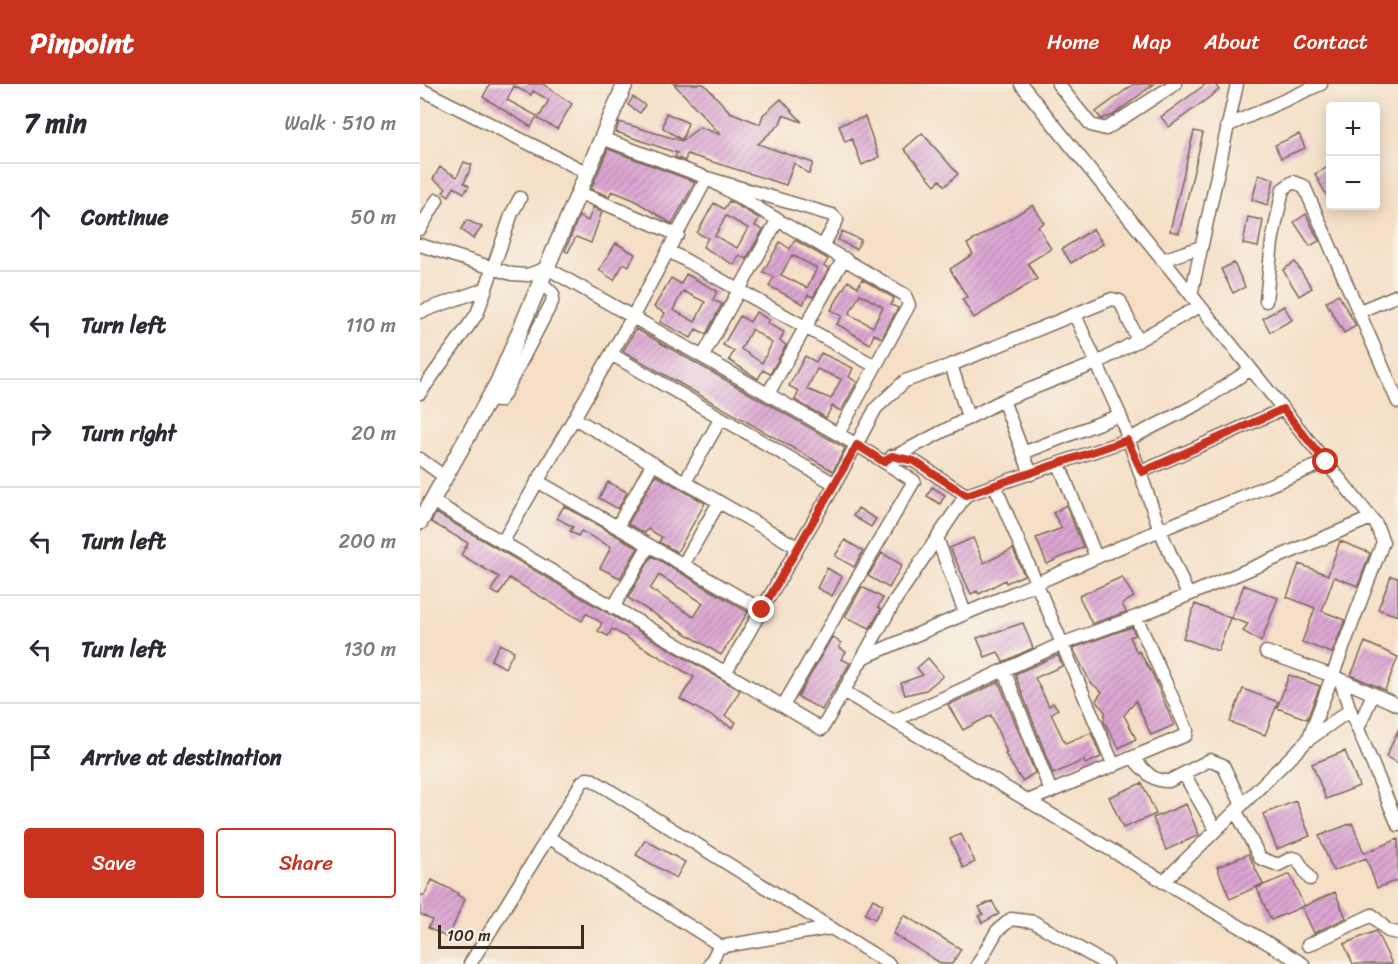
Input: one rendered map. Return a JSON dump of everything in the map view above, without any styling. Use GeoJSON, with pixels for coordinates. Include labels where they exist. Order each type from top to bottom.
{"type":"FeatureCollection","features":[{"type":"Feature","properties":{"kind":"main road"},"geometry":{"type":"LineString","coordinates":[[420,522],[488,400],[580,193],[625,84]]}},
{"type":"Feature","properties":{"kind":"street"},"geometry":{"type":"LineString","coordinates":[[1022,84],[1371,519],[1383,542],[1336,678],[1308,740]]}},
{"type":"Feature","properties":{"kind":"street"},"geometry":{"type":"LineString","coordinates":[[1058,84],[1091,125],[1106,129],[1175,84]]}},
{"type":"Feature","properties":{"kind":"street"},"geometry":{"type":"LineString","coordinates":[[1191,295],[1237,84]]}},
{"type":"Feature","properties":{"kind":"street"},"geometry":{"type":"LineString","coordinates":[[1227,126],[1321,84]]}},
{"type":"Feature","properties":{"kind":"street"},"geometry":{"type":"LineString","coordinates":[[420,89],[588,173]]}},
{"type":"Feature","properties":{"kind":"street"},"geometry":{"type":"LineString","coordinates":[[602,138],[707,178],[832,214],[837,220],[823,246]]}},
{"type":"Feature","properties":{"kind":"street"},"geometry":{"type":"LineString","coordinates":[[707,178],[905,295],[908,300],[909,305],[838,434]]}},
{"type":"Feature","properties":{"kind":"street"},"geometry":{"type":"LineString","coordinates":[[502,543],[633,316],[707,178]]}},
{"type":"Feature","properties":{"kind":"street"},"geometry":{"type":"LineString","coordinates":[[1266,301],[1272,242],[1283,189],[1293,182],[1298,183],[1304,186],[1398,402]]}},
{"type":"Feature","properties":{"kind":"street"},"geometry":{"type":"LineString","coordinates":[[580,193],[678,235]]}},
{"type":"Feature","properties":{"kind":"street"},"geometry":{"type":"LineString","coordinates":[[420,393],[477,314],[492,268],[520,198]]}},
{"type":"Feature","properties":{"kind":"street"},"geometry":{"type":"LineString","coordinates":[[420,229],[437,200]]}},
{"type":"Feature","properties":{"kind":"street"},"geometry":{"type":"LineString","coordinates":[[703,356],[778,219]]}},
{"type":"Feature","properties":{"kind":"street"},"geometry":{"type":"LineString","coordinates":[[420,245],[520,276],[544,275],[633,316],[857,445],[888,459],[914,481],[783,706]]}},
{"type":"Feature","properties":{"kind":"street"},"geometry":{"type":"LineString","coordinates":[[1162,260],[1201,247]]}},
{"type":"Feature","properties":{"kind":"street"},"geometry":{"type":"LineString","coordinates":[[669,251],[875,366]]}},
{"type":"Feature","properties":{"kind":"street"},"geometry":{"type":"LineString","coordinates":[[768,394],[844,258]]}},
{"type":"Feature","properties":{"kind":"street"},"geometry":{"type":"LineString","coordinates":[[420,312],[485,289]]}},
{"type":"Feature","properties":{"kind":"street"},"geometry":{"type":"LineString","coordinates":[[1360,311],[1398,295]]}},
{"type":"Feature","properties":{"kind":"street"},"geometry":{"type":"LineString","coordinates":[[725,673],[835,484],[876,408],[904,381],[951,365],[1116,299],[1138,341]]}},
{"type":"Feature","properties":{"kind":"street"},"geometry":{"type":"LineString","coordinates":[[888,459],[1003,400],[1097,363],[1200,306]]}},
{"type":"Feature","properties":{"kind":"street"},"geometry":{"type":"LineString","coordinates":[[1075,315],[1120,415],[1127,440],[1142,472],[1160,530],[1188,595]]}},
{"type":"Feature","properties":{"kind":"street"},"geometry":{"type":"LineString","coordinates":[[611,354],[835,484]]}},
{"type":"Feature","properties":{"kind":"street"},"geometry":{"type":"LineString","coordinates":[[951,365],[968,417]]}},
{"type":"Feature","properties":{"kind":"street"},"geometry":{"type":"LineString","coordinates":[[432,501],[822,729],[862,658],[966,495],[1127,440],[1198,404],[1251,369]]}},
{"type":"Feature","properties":{"kind":"street"},"geometry":{"type":"LineString","coordinates":[[1003,400],[1031,474]]}},
{"type":"Feature","properties":{"kind":"street"},"geometry":{"type":"LineString","coordinates":[[1142,472],[1283,409]]}},
{"type":"Feature","properties":{"kind":"street"},"geometry":{"type":"LineString","coordinates":[[1023,453],[1120,415]]}},
{"type":"Feature","properties":{"kind":"street"},"geometry":{"type":"LineString","coordinates":[[574,418],[797,547]]}},
{"type":"Feature","properties":{"kind":"street"},"geometry":{"type":"LineString","coordinates":[[685,482],[721,418]]}},
{"type":"Feature","properties":{"kind":"street"},"geometry":{"type":"LineString","coordinates":[[420,459],[445,477]]}},
{"type":"Feature","properties":{"kind":"street"},"geometry":{"type":"LineString","coordinates":[[888,459],[914,461],[966,495]]}},
{"type":"Feature","properties":{"kind":"street"},"geometry":{"type":"LineString","coordinates":[[862,658],[1096,557],[1326,462]]}},
{"type":"Feature","properties":{"kind":"street"},"geometry":{"type":"LineString","coordinates":[[616,527],[653,464]]}},
{"type":"Feature","properties":{"kind":"street"},"geometry":{"type":"LineString","coordinates":[[1059,464],[1096,557]]}},
{"type":"Feature","properties":{"kind":"street"},"geometry":{"type":"LineString","coordinates":[[537,481],[762,610]]}},
{"type":"Feature","properties":{"kind":"street"},"geometry":{"type":"LineString","coordinates":[[995,486],[1114,766]]}},
{"type":"Feature","properties":{"kind":"street"},"geometry":{"type":"LineString","coordinates":[[683,565],[719,502]]}},
{"type":"Feature","properties":{"kind":"street"},"geometry":{"type":"LineString","coordinates":[[893,721],[1061,644],[1136,617],[1371,519]]}},
{"type":"Feature","properties":{"kind":"street"},"geometry":{"type":"LineString","coordinates":[[937,538],[964,613]]}},
{"type":"Feature","properties":{"kind":"street"},"geometry":{"type":"LineString","coordinates":[[613,608],[649,545]]}},
{"type":"Feature","properties":{"kind":"street"},"geometry":{"type":"LineString","coordinates":[[1028,801],[1182,739],[1187,730],[1136,617]]}},
{"type":"Feature","properties":{"kind":"street"},"geometry":{"type":"LineString","coordinates":[[1266,652],[1336,678],[1398,705]]}},
{"type":"Feature","properties":{"kind":"street"},"geometry":{"type":"LineString","coordinates":[[1004,670],[1052,792]]}},
{"type":"Feature","properties":{"kind":"street"},"geometry":{"type":"LineString","coordinates":[[1336,678],[1359,726],[1398,825]]}},
{"type":"Feature","properties":{"kind":"street"},"geometry":{"type":"LineString","coordinates":[[843,691],[1303,964]]}},
{"type":"Feature","properties":{"kind":"street"},"geometry":{"type":"LineString","coordinates":[[1359,726],[1373,694]]}},
{"type":"Feature","properties":{"kind":"street"},"geometry":{"type":"LineString","coordinates":[[1163,882],[1308,740],[1350,710]]}},
{"type":"Feature","properties":{"kind":"street"},"geometry":{"type":"LineString","coordinates":[[1133,758],[1154,780],[1169,781],[1210,760],[1217,760],[1223,765],[1260,858],[1268,864],[1278,865],[1292,858],[1297,859],[1310,879]]}},
{"type":"Feature","properties":{"kind":"street"},"geometry":{"type":"LineString","coordinates":[[1184,774],[1216,830]]}},
{"type":"Feature","properties":{"kind":"street"},"geometry":{"type":"LineString","coordinates":[[470,964],[582,782],[587,779],[594,780],[889,964]]}},
{"type":"Feature","properties":{"kind":"street"},"geometry":{"type":"LineString","coordinates":[[549,837],[718,947],[831,928]]}},
{"type":"Feature","properties":{"kind":"street"},"geometry":{"type":"LineString","coordinates":[[1308,945],[1372,915],[1388,931],[1398,933]]}},
{"type":"Feature","properties":{"kind":"street"},"geometry":{"type":"LineString","coordinates":[[978,964],[997,931],[1011,919],[1034,922],[1106,964]]}},
{"type":"Feature","properties":{"kind":"street"},"geometry":{"type":"LineString","coordinates":[[711,964],[718,947]]}},
{"type":"Feature","properties":{"kind":"building"},"geometry":{"type":"Polygon","coordinates":[[[490,84],[543,84],[572,104],[557,129],[538,119],[549,100],[533,91],[531,95],[514,86],[507,100],[537,116],[531,127],[483,97],[490,84]]]}},
{"type":"Feature","properties":{"kind":"building"},"geometry":{"type":"Polygon","coordinates":[[[674,84],[704,84],[730,112],[760,124],[763,115],[781,99],[802,122],[783,115],[780,124],[758,144],[813,163],[809,174],[794,163],[786,185],[687,154],[685,161],[675,157],[677,153],[616,132],[619,122],[682,141],[700,127],[721,135],[674,84]]]}},
{"type":"Feature","properties":{"kind":"building"},"geometry":{"type":"Polygon","coordinates":[[[1134,84],[1154,84],[1113,115],[1101,119],[1096,112],[1134,84]]]}},
{"type":"Feature","properties":{"kind":"building"},"geometry":{"type":"Polygon","coordinates":[[[1206,84],[1215,84],[1219,90],[1169,127],[1161,117],[1206,84]]]}},
{"type":"Feature","properties":{"kind":"building"},"geometry":{"type":"Polygon","coordinates":[[[633,97],[645,105],[640,113],[628,105],[633,97]]]}},
{"type":"Feature","properties":{"kind":"building"},"geometry":{"type":"Polygon","coordinates":[[[666,113],[688,123],[682,140],[663,128],[666,113]]]}},
{"type":"Feature","properties":{"kind":"building"},"geometry":{"type":"Polygon","coordinates":[[[865,117],[879,157],[862,165],[852,139],[845,142],[839,125],[865,117]]]}},
{"type":"Feature","properties":{"kind":"building"},"geometry":{"type":"Polygon","coordinates":[[[1194,131],[1203,133],[1179,233],[1170,231],[1194,131]]]}},
{"type":"Feature","properties":{"kind":"building"},"geometry":{"type":"Polygon","coordinates":[[[922,133],[958,174],[945,186],[940,180],[935,185],[904,149],[922,133]]]}},
{"type":"Feature","properties":{"kind":"building"},"geometry":{"type":"Polygon","coordinates":[[[1299,134],[1305,148],[1281,158],[1275,145],[1299,134]]]}},
{"type":"Feature","properties":{"kind":"building"},"geometry":{"type":"Polygon","coordinates":[[[608,149],[695,182],[672,224],[634,200],[612,191],[609,196],[591,189],[608,149]]]}},
{"type":"Feature","properties":{"kind":"building"},"geometry":{"type":"Polygon","coordinates":[[[464,162],[472,165],[464,183],[469,186],[464,193],[454,187],[449,196],[443,192],[446,188],[433,179],[440,167],[457,177],[464,162]]]}},
{"type":"Feature","properties":{"kind":"building"},"geometry":{"type":"Polygon","coordinates":[[[1326,168],[1326,195],[1315,174],[1326,168]]]}},
{"type":"Feature","properties":{"kind":"building"},"geometry":{"type":"Polygon","coordinates":[[[1259,174],[1274,179],[1268,205],[1252,200],[1259,174]]]}},
{"type":"Feature","properties":{"kind":"building"},"geometry":{"type":"Polygon","coordinates":[[[729,201],[759,218],[755,226],[763,230],[746,259],[739,255],[734,265],[703,247],[708,238],[697,233],[714,203],[724,209],[729,201]],[[726,216],[715,236],[737,248],[748,228],[726,216]]]}},
{"type":"Feature","properties":{"kind":"building"},"geometry":{"type":"Polygon","coordinates":[[[1033,205],[1044,223],[1038,226],[1051,249],[1028,263],[1037,279],[974,318],[962,299],[967,297],[950,269],[973,254],[967,244],[1033,205]]]}},
{"type":"Feature","properties":{"kind":"building"},"geometry":{"type":"Polygon","coordinates":[[[593,207],[602,212],[591,243],[576,237],[568,252],[565,251],[579,216],[588,221],[593,207]]]}},
{"type":"Feature","properties":{"kind":"building"},"geometry":{"type":"Polygon","coordinates":[[[1306,214],[1319,241],[1310,246],[1294,222],[1306,214]]]}},
{"type":"Feature","properties":{"kind":"building"},"geometry":{"type":"Polygon","coordinates":[[[1248,217],[1263,220],[1258,247],[1243,244],[1248,217]]]}},
{"type":"Feature","properties":{"kind":"building"},"geometry":{"type":"Polygon","coordinates":[[[467,220],[482,227],[473,239],[461,229],[467,220]]]}},
{"type":"Feature","properties":{"kind":"building"},"geometry":{"type":"Polygon","coordinates":[[[1093,229],[1103,244],[1071,263],[1062,249],[1093,229]]]}},
{"type":"Feature","properties":{"kind":"building"},"geometry":{"type":"Polygon","coordinates":[[[842,231],[861,240],[856,249],[838,240],[842,231]]]}},
{"type":"Feature","properties":{"kind":"building"},"geometry":{"type":"Polygon","coordinates":[[[795,240],[828,259],[824,266],[829,268],[813,297],[808,295],[803,304],[769,286],[774,277],[763,272],[780,242],[790,249],[795,240]],[[792,255],[781,275],[807,288],[817,268],[792,255]]]}},
{"type":"Feature","properties":{"kind":"building"},"geometry":{"type":"Polygon","coordinates":[[[616,243],[635,254],[629,266],[624,263],[614,280],[599,270],[616,243]]]}},
{"type":"Feature","properties":{"kind":"building"},"geometry":{"type":"Polygon","coordinates":[[[1295,262],[1312,288],[1299,296],[1283,270],[1295,262]]]}},
{"type":"Feature","properties":{"kind":"building"},"geometry":{"type":"Polygon","coordinates":[[[1234,263],[1245,287],[1233,293],[1221,269],[1234,263]]]}},
{"type":"Feature","properties":{"kind":"building"},"geometry":{"type":"Polygon","coordinates":[[[686,274],[717,291],[713,300],[722,304],[706,334],[696,329],[691,338],[660,322],[665,313],[654,307],[671,278],[681,284],[686,274]],[[683,291],[673,310],[695,322],[705,302],[683,291]]]}},
{"type":"Feature","properties":{"kind":"building"},"geometry":{"type":"Polygon","coordinates":[[[862,279],[894,298],[891,305],[898,308],[882,338],[874,334],[870,344],[837,324],[842,316],[831,310],[848,281],[858,287],[862,279]],[[860,294],[849,314],[873,327],[883,307],[860,294]]]}},
{"type":"Feature","properties":{"kind":"building"},"geometry":{"type":"Polygon","coordinates":[[[1338,294],[1356,326],[1344,333],[1326,302],[1338,294]]]}},
{"type":"Feature","properties":{"kind":"building"},"geometry":{"type":"Polygon","coordinates":[[[1284,306],[1292,320],[1270,332],[1263,318],[1284,306]]]}},
{"type":"Feature","properties":{"kind":"building"},"geometry":{"type":"Polygon","coordinates":[[[756,312],[769,320],[767,323],[784,332],[780,341],[786,345],[770,374],[763,370],[758,379],[729,360],[734,351],[723,345],[740,316],[750,322],[756,312]],[[752,329],[741,349],[762,363],[772,343],[752,329]]]}},
{"type":"Feature","properties":{"kind":"building"},"geometry":{"type":"Polygon","coordinates":[[[636,329],[845,448],[833,471],[623,351],[636,329]]]}},
{"type":"Feature","properties":{"kind":"building"},"geometry":{"type":"Polygon","coordinates":[[[821,353],[853,368],[849,377],[857,382],[841,411],[832,406],[826,418],[795,400],[799,391],[789,386],[805,356],[816,362],[821,353]],[[817,369],[807,389],[831,399],[841,379],[817,369]]]}},
{"type":"Feature","properties":{"kind":"building"},"geometry":{"type":"Polygon","coordinates":[[[656,475],[705,503],[677,552],[659,542],[662,537],[648,529],[645,533],[628,524],[656,475]]]}},
{"type":"Feature","properties":{"kind":"building"},"geometry":{"type":"Polygon","coordinates":[[[608,482],[627,492],[618,509],[599,498],[608,482]]]}},
{"type":"Feature","properties":{"kind":"building"},"geometry":{"type":"Polygon","coordinates":[[[932,487],[945,495],[940,504],[927,496],[932,487]]]}},
{"type":"Feature","properties":{"kind":"building"},"geometry":{"type":"Polygon","coordinates":[[[1066,505],[1083,547],[1047,564],[1036,538],[1062,528],[1053,513],[1066,505]]]}},
{"type":"Feature","properties":{"kind":"building"},"geometry":{"type":"Polygon","coordinates":[[[564,506],[638,548],[620,578],[600,568],[611,547],[581,531],[578,536],[570,531],[573,527],[557,518],[564,506]]]}},
{"type":"Feature","properties":{"kind":"building"},"geometry":{"type":"Polygon","coordinates":[[[858,508],[876,519],[871,527],[853,516],[858,508]]]}},
{"type":"Feature","properties":{"kind":"building"},"geometry":{"type":"Polygon","coordinates":[[[436,513],[740,690],[725,716],[736,722],[733,728],[680,699],[694,677],[612,629],[608,636],[598,631],[602,623],[586,613],[582,621],[509,578],[499,595],[491,591],[499,577],[461,555],[468,543],[431,522],[436,513]]]}},
{"type":"Feature","properties":{"kind":"building"},"geometry":{"type":"Polygon","coordinates":[[[973,538],[984,563],[1013,549],[1024,575],[1006,583],[1005,580],[979,594],[977,591],[971,594],[950,548],[973,538]]]}},
{"type":"Feature","properties":{"kind":"building"},"geometry":{"type":"Polygon","coordinates":[[[845,540],[863,551],[854,567],[835,556],[845,540]]]}},
{"type":"Feature","properties":{"kind":"building"},"geometry":{"type":"Polygon","coordinates":[[[1340,541],[1370,553],[1358,586],[1334,577],[1322,611],[1345,620],[1332,653],[1302,642],[1315,608],[1287,597],[1299,564],[1328,575],[1340,541]]]}},
{"type":"Feature","properties":{"kind":"building"},"geometry":{"type":"Polygon","coordinates":[[[882,553],[902,565],[889,588],[868,576],[882,553]]]}},
{"type":"Feature","properties":{"kind":"building"},"geometry":{"type":"Polygon","coordinates":[[[652,556],[748,612],[721,655],[628,598],[652,556]],[[659,575],[650,589],[694,617],[703,603],[659,575]]]}},
{"type":"Feature","properties":{"kind":"building"},"geometry":{"type":"Polygon","coordinates":[[[827,568],[842,577],[832,596],[817,588],[827,568]]]}},
{"type":"Feature","properties":{"kind":"building"},"geometry":{"type":"Polygon","coordinates":[[[1391,576],[1398,578],[1398,616],[1378,609],[1391,576]]]}},
{"type":"Feature","properties":{"kind":"building"},"geometry":{"type":"Polygon","coordinates":[[[1122,577],[1134,597],[1122,604],[1126,612],[1092,624],[1079,596],[1122,577]]]}},
{"type":"Feature","properties":{"kind":"building"},"geometry":{"type":"Polygon","coordinates":[[[1244,585],[1278,598],[1261,642],[1243,631],[1248,624],[1231,618],[1244,585]]]}},
{"type":"Feature","properties":{"kind":"building"},"geometry":{"type":"Polygon","coordinates":[[[862,587],[883,598],[878,607],[881,609],[870,628],[845,617],[862,587]]]}},
{"type":"Feature","properties":{"kind":"building"},"geometry":{"type":"Polygon","coordinates":[[[1195,604],[1230,618],[1218,651],[1183,638],[1195,604]]]}},
{"type":"Feature","properties":{"kind":"building"},"geometry":{"type":"Polygon","coordinates":[[[1023,623],[1033,648],[1003,662],[998,652],[985,657],[977,638],[1023,623]]]}},
{"type":"Feature","properties":{"kind":"building"},"geometry":{"type":"Polygon","coordinates":[[[1132,627],[1135,635],[1130,637],[1137,653],[1139,651],[1153,675],[1174,725],[1151,735],[1136,701],[1124,715],[1136,739],[1119,748],[1104,721],[1105,712],[1096,700],[1102,692],[1090,682],[1073,648],[1132,627]]]}},
{"type":"Feature","properties":{"kind":"building"},"geometry":{"type":"Polygon","coordinates":[[[832,637],[841,643],[839,647],[846,652],[841,659],[850,663],[822,710],[798,697],[832,637]]]}},
{"type":"Feature","properties":{"kind":"building"},"geometry":{"type":"Polygon","coordinates":[[[1365,642],[1398,657],[1385,690],[1351,675],[1365,642]]]}},
{"type":"Feature","properties":{"kind":"building"},"geometry":{"type":"Polygon","coordinates":[[[500,644],[514,651],[505,668],[491,660],[500,644]]]}},
{"type":"Feature","properties":{"kind":"building"},"geometry":{"type":"Polygon","coordinates":[[[1058,655],[1062,666],[1035,678],[1049,706],[1053,703],[1058,709],[1051,714],[1065,743],[1091,733],[1101,757],[1085,764],[1084,760],[1053,774],[1015,674],[1058,655]]]}},
{"type":"Feature","properties":{"kind":"building"},"geometry":{"type":"Polygon","coordinates":[[[928,658],[943,676],[926,690],[905,695],[901,683],[923,675],[917,668],[928,658]]]}},
{"type":"Feature","properties":{"kind":"building"},"geometry":{"type":"Polygon","coordinates":[[[1289,675],[1320,686],[1307,719],[1277,708],[1289,675]]]}},
{"type":"Feature","properties":{"kind":"building"},"geometry":{"type":"Polygon","coordinates":[[[999,682],[1035,773],[1022,781],[1005,754],[1007,753],[991,715],[963,730],[948,705],[999,682]]]}},
{"type":"Feature","properties":{"kind":"building"},"geometry":{"type":"Polygon","coordinates":[[[1243,689],[1278,702],[1265,735],[1230,722],[1243,689]]]}},
{"type":"Feature","properties":{"kind":"building"},"geometry":{"type":"Polygon","coordinates":[[[1398,730],[1398,763],[1386,757],[1398,730]]]}},
{"type":"Feature","properties":{"kind":"building"},"geometry":{"type":"Polygon","coordinates":[[[1345,751],[1359,786],[1326,799],[1312,764],[1345,751]]]}},
{"type":"Feature","properties":{"kind":"building"},"geometry":{"type":"Polygon","coordinates":[[[1142,783],[1156,814],[1123,828],[1109,797],[1142,783]]]}},
{"type":"Feature","properties":{"kind":"building"},"geometry":{"type":"Polygon","coordinates":[[[1296,801],[1310,836],[1277,849],[1263,814],[1296,801]]]}},
{"type":"Feature","properties":{"kind":"building"},"geometry":{"type":"Polygon","coordinates":[[[1186,804],[1199,835],[1166,850],[1153,818],[1186,804]]]}},
{"type":"Feature","properties":{"kind":"building"},"geometry":{"type":"Polygon","coordinates":[[[1352,823],[1364,853],[1398,839],[1398,880],[1377,888],[1366,858],[1333,871],[1319,836],[1352,823]]]}},
{"type":"Feature","properties":{"kind":"building"},"geometry":{"type":"Polygon","coordinates":[[[961,834],[975,862],[963,868],[950,839],[961,834]]]}},
{"type":"Feature","properties":{"kind":"building"},"geometry":{"type":"Polygon","coordinates":[[[645,840],[685,862],[676,878],[636,855],[645,840]]]}},
{"type":"Feature","properties":{"kind":"building"},"geometry":{"type":"Polygon","coordinates":[[[1248,854],[1263,884],[1230,899],[1217,867],[1248,854]]]}},
{"type":"Feature","properties":{"kind":"building"},"geometry":{"type":"Polygon","coordinates":[[[1290,874],[1304,906],[1271,920],[1257,888],[1290,874]]]}},
{"type":"Feature","properties":{"kind":"building"},"geometry":{"type":"Polygon","coordinates":[[[432,880],[465,899],[448,938],[428,928],[432,920],[420,914],[420,894],[424,896],[432,880]]]}},
{"type":"Feature","properties":{"kind":"building"},"geometry":{"type":"Polygon","coordinates":[[[1335,892],[1346,918],[1314,933],[1302,907],[1335,892]]]}},
{"type":"Feature","properties":{"kind":"building"},"geometry":{"type":"Polygon","coordinates":[[[873,899],[883,905],[875,919],[865,914],[873,899]]]}},
{"type":"Feature","properties":{"kind":"building"},"geometry":{"type":"Polygon","coordinates":[[[992,901],[999,914],[982,923],[979,916],[983,914],[979,907],[992,901]]]}},
{"type":"Feature","properties":{"kind":"building"},"geometry":{"type":"Polygon","coordinates":[[[904,915],[961,949],[952,964],[942,964],[893,934],[904,915]]]}},
{"type":"Feature","properties":{"kind":"building"},"geometry":{"type":"Polygon","coordinates":[[[1376,931],[1392,964],[1353,964],[1344,944],[1376,931]]]}},
{"type":"Feature","properties":{"kind":"route"},"geometry":{"type":"LineString","coordinates":[[762,610],[857,445],[884,462],[892,456],[914,461],[966,495],[1127,440],[1142,472],[1283,409],[1326,462]]}}]}
